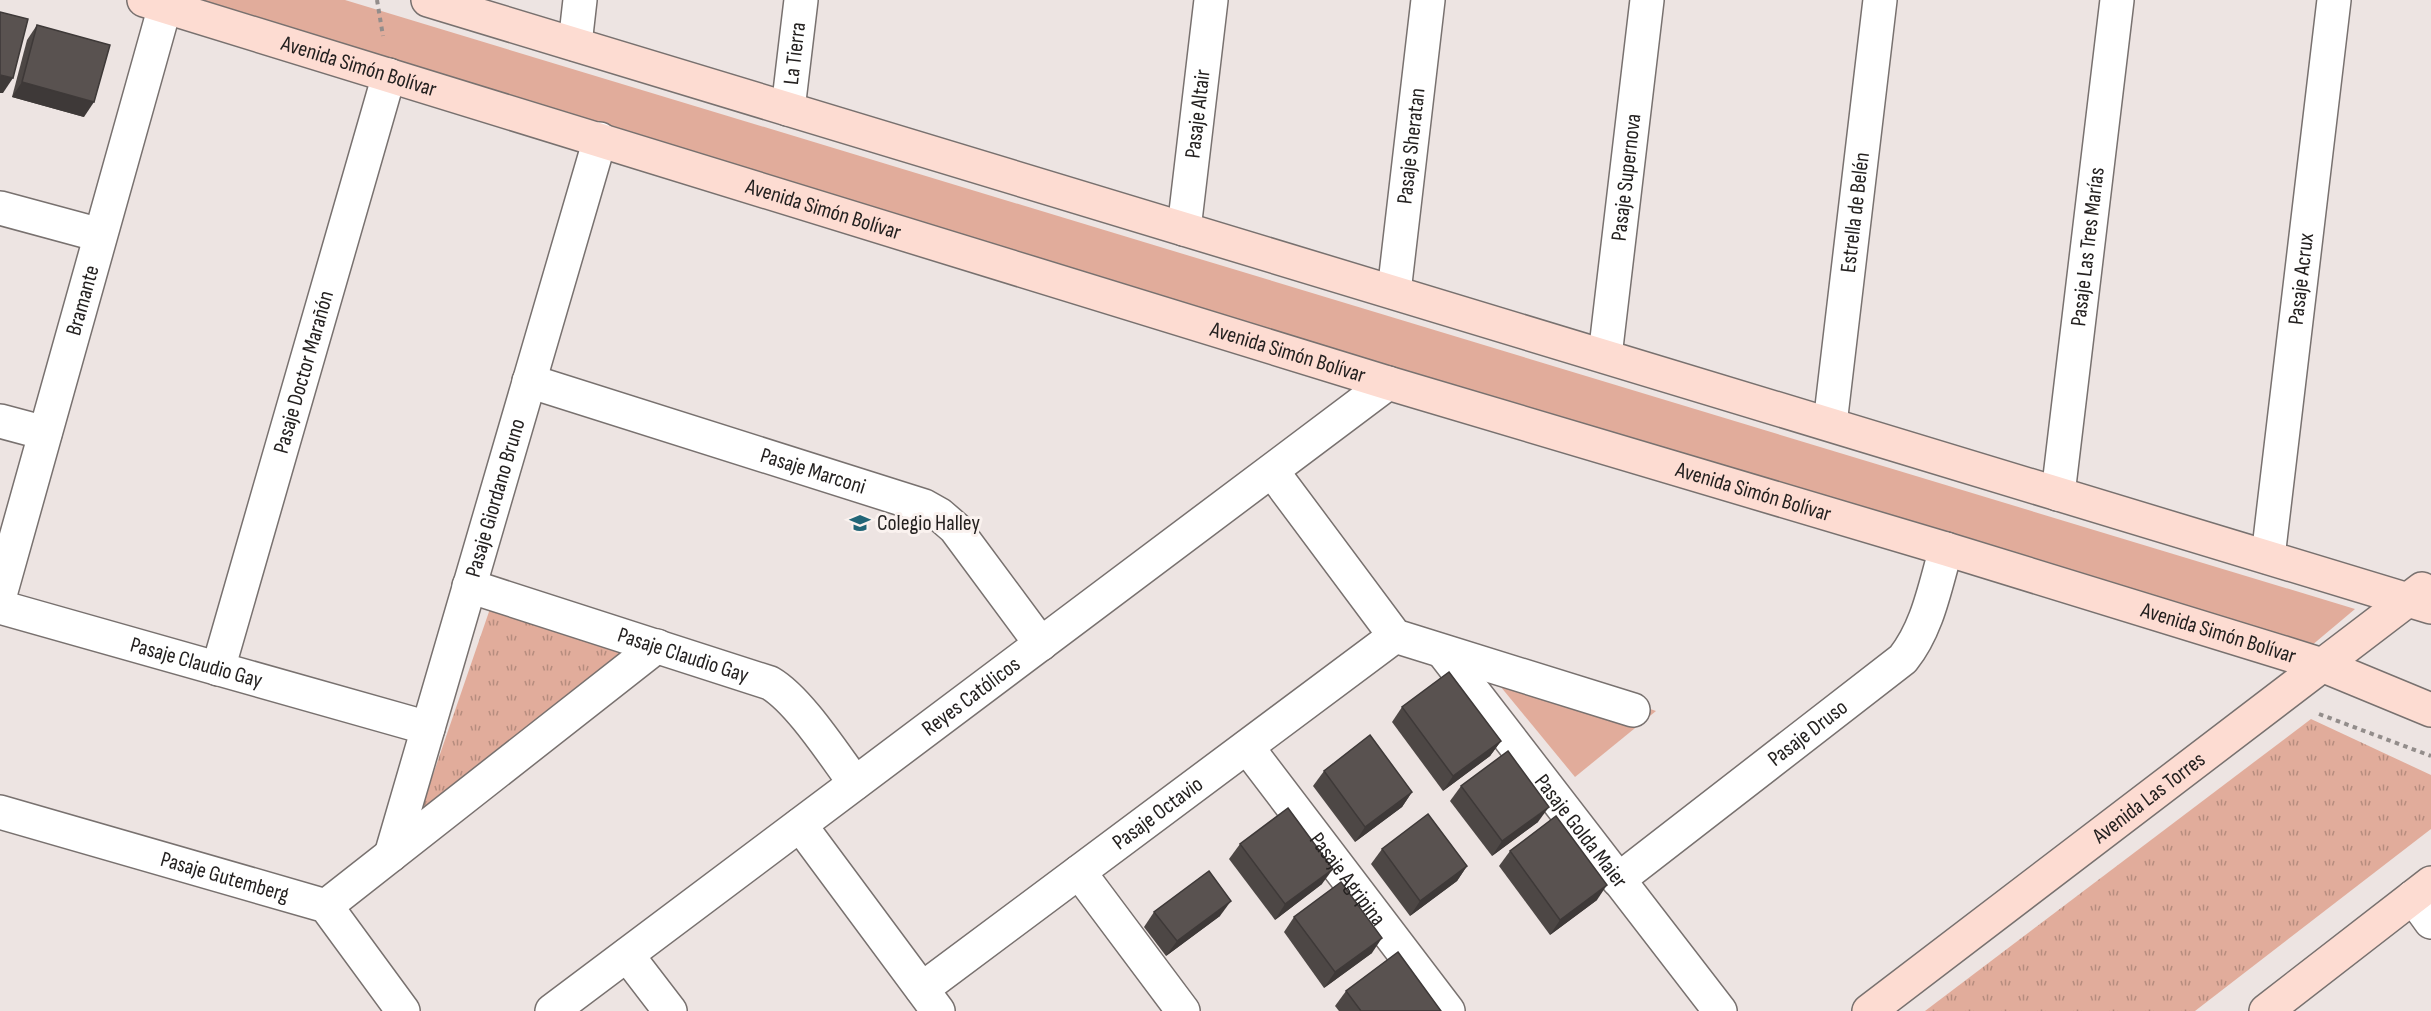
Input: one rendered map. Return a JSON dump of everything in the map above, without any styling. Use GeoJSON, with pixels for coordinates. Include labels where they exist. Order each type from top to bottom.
{"type":"FeatureCollection","features":[{"type":"Feature","properties":{"kind":"main road"},"geometry":{"type":"LineString","coordinates":[[429,0],[2268,557],[2424,596]]}},
{"type":"Feature","properties":{"kind":"main road","name":"Avenida Simón Bolívar"},"geometry":{"type":"LineString","coordinates":[[154,3],[1388,383],[1946,549],[2322,665],[2431,710]]}},
{"type":"Feature","properties":{"kind":"main road","name":"Avenida Las Torres"},"geometry":{"type":"LineString","coordinates":[[1869,1011],[2322,665],[2424,596]]}},
{"type":"Feature","properties":{"kind":"main road"},"geometry":{"type":"LineString","coordinates":[[2266,1011],[2425,901]]}},
{"type":"Feature","properties":{"kind":"street"},"geometry":{"type":"LineString","coordinates":[[575,44],[580,0]]}},
{"type":"Feature","properties":{"kind":"street","name":"La Tierra"},"geometry":{"type":"LineString","coordinates":[[788,109],[801,0]]}},
{"type":"Feature","properties":{"kind":"street","name":"Pasaje Altair"},"geometry":{"type":"LineString","coordinates":[[1184,229],[1212,0]]}},
{"type":"Feature","properties":{"kind":"street","name":"Pasaje Sheratan"},"geometry":{"type":"LineString","coordinates":[[1394,292],[1428,0]]}},
{"type":"Feature","properties":{"kind":"street","name":"Pasaje Supernova"},"geometry":{"type":"LineString","coordinates":[[1605,356],[1647,0]]}},
{"type":"Feature","properties":{"kind":"street","name":"Estrella de Belén"},"geometry":{"type":"LineString","coordinates":[[1830,424],[1880,0]]}},
{"type":"Feature","properties":{"kind":"street","name":"Pasaje Las Tres Marías"},"geometry":{"type":"LineString","coordinates":[[2058,494],[2117,0]]}},
{"type":"Feature","properties":{"kind":"street","name":"Pasaje Acrux"},"geometry":{"type":"LineString","coordinates":[[2268,557],[2334,0]]}},
{"type":"Feature","properties":{"kind":"street","name":"Bramante"},"geometry":{"type":"LineString","coordinates":[[0,595],[100,235],[154,3]]}},
{"type":"Feature","properties":{"kind":"street","name":"Pasaje Doctor Marañón"},"geometry":{"type":"LineString","coordinates":[[218,669],[390,75]]}},
{"type":"Feature","properties":{"kind":"street","name":"Pasaje Giordano Bruno"},"geometry":{"type":"LineString","coordinates":[[391,855],[600,140]]}},
{"type":"Feature","properties":{"kind":"street"},"geometry":{"type":"LineString","coordinates":[[0,208],[100,235]]}},
{"type":"Feature","properties":{"kind":"street","name":"Pasaje Marconi"},"geometry":{"type":"LineString","coordinates":[[529,381],[924,506],[940,515],[955,528],[1041,644]]}},
{"type":"Feature","properties":{"kind":"street","name":"Reyes Católicos"},"geometry":{"type":"LineString","coordinates":[[552,1011],[1388,383]]}},
{"type":"Feature","properties":{"kind":"street"},"geometry":{"type":"LineString","coordinates":[[0,421],[45,433]]}},
{"type":"Feature","properties":{"kind":"street"},"geometry":{"type":"LineString","coordinates":[[1272,471],[1395,636],[1633,710]]}},
{"type":"Feature","properties":{"kind":"street","name":"Pasaje Druso"},"geometry":{"type":"LineString","coordinates":[[1618,880],[1904,659],[1913,648],[1923,627],[1946,549]]}},
{"type":"Feature","properties":{"kind":"street","name":"Pasaje Claudio Gay"},"geometry":{"type":"LineString","coordinates":[[470,586],[779,688],[795,705],[855,783]]}},
{"type":"Feature","properties":{"kind":"street","name":"Pasaje Claudio Gay"},"geometry":{"type":"LineString","coordinates":[[0,607],[428,728]]}},
{"type":"Feature","properties":{"kind":"street","name":"Pasaje Octavio"},"geometry":{"type":"LineString","coordinates":[[930,1000],[1080,872],[1395,636]]}},
{"type":"Feature","properties":{"kind":"street"},"geometry":{"type":"LineString","coordinates":[[403,1011],[326,906],[657,646]]}},
{"type":"Feature","properties":{"kind":"street","name":"Pasaje Golda Maier"},"geometry":{"type":"LineString","coordinates":[[1443,652],[1720,1011]]}},
{"type":"Feature","properties":{"kind":"street","name":"Pasaje Agripina"},"geometry":{"type":"LineString","coordinates":[[1247,747],[1448,1011]]}},
{"type":"Feature","properties":{"kind":"street","name":"Pasaje Gutemberg"},"geometry":{"type":"LineString","coordinates":[[0,812],[326,906]]}},
{"type":"Feature","properties":{"kind":"street"},"geometry":{"type":"LineString","coordinates":[[800,825],[930,1000]]}},
{"type":"Feature","properties":{"kind":"street"},"geometry":{"type":"LineString","coordinates":[[1080,872],[1183,1011]]}},
{"type":"Feature","properties":{"kind":"street"},"geometry":{"type":"LineString","coordinates":[[627,954],[670,1011]]}},
{"type":"Feature","properties":{"kind":"green space"},"geometry":{"type":"Polygon","coordinates":[[[190,0],[345,0],[2355,609],[2311,646],[190,0]]]}},
{"type":"Feature","properties":{"kind":"green space"},"geometry":{"type":"Polygon","coordinates":[[[493,600],[629,648],[416,824],[493,600]]]}},
{"type":"Feature","properties":{"kind":"green space"},"geometry":{"type":"Polygon","coordinates":[[[1468,647],[1656,711],[1575,777],[1468,647]]]}},
{"type":"Feature","properties":{"kind":"green space"},"geometry":{"type":"Polygon","coordinates":[[[2311,719],[2431,775],[2431,829],[2195,1011],[1925,1011],[2311,719]]]}},
{"type":"Feature","properties":{"kind":"building"},"geometry":{"type":"Polygon","coordinates":[[[0,12],[28,19],[13,78],[0,75],[0,12]]]}},
{"type":"Feature","properties":{"kind":"building"},"geometry":{"type":"Polygon","coordinates":[[[37,25],[110,45],[94,102],[22,82],[37,25]]]}},
{"type":"Feature","properties":{"kind":"building"},"geometry":{"type":"Polygon","coordinates":[[[1449,672],[1501,741],[1453,776],[1402,707],[1449,672]]]}},
{"type":"Feature","properties":{"kind":"building"},"geometry":{"type":"Polygon","coordinates":[[[1370,735],[1412,792],[1365,827],[1324,771],[1370,735]]]}},
{"type":"Feature","properties":{"kind":"building"},"geometry":{"type":"Polygon","coordinates":[[[1508,751],[1549,807],[1502,841],[1461,786],[1508,751]]]}},
{"type":"Feature","properties":{"kind":"building"},"geometry":{"type":"Polygon","coordinates":[[[1288,808],[1333,869],[1285,904],[1240,844],[1288,808]]]}},
{"type":"Feature","properties":{"kind":"building"},"geometry":{"type":"Polygon","coordinates":[[[1428,814],[1467,866],[1420,901],[1382,849],[1428,814]]]}},
{"type":"Feature","properties":{"kind":"building"},"geometry":{"type":"Polygon","coordinates":[[[1556,816],[1607,885],[1560,920],[1510,851],[1556,816]]]}},
{"type":"Feature","properties":{"kind":"building"},"geometry":{"type":"Polygon","coordinates":[[[1209,871],[1231,901],[1177,941],[1154,912],[1209,871]]]}},
{"type":"Feature","properties":{"kind":"building"},"geometry":{"type":"Polygon","coordinates":[[[1341,882],[1382,938],[1335,972],[1294,917],[1341,882]]]}},
{"type":"Feature","properties":{"kind":"building"},"geometry":{"type":"Polygon","coordinates":[[[1398,952],[1441,1011],[1361,1011],[1346,991],[1398,952]]]}},
{"type":"Feature","properties":{"kind":"place","name":"Colegio Halley"},"geometry":{"type":"Point","coordinates":[860,523]}}]}
